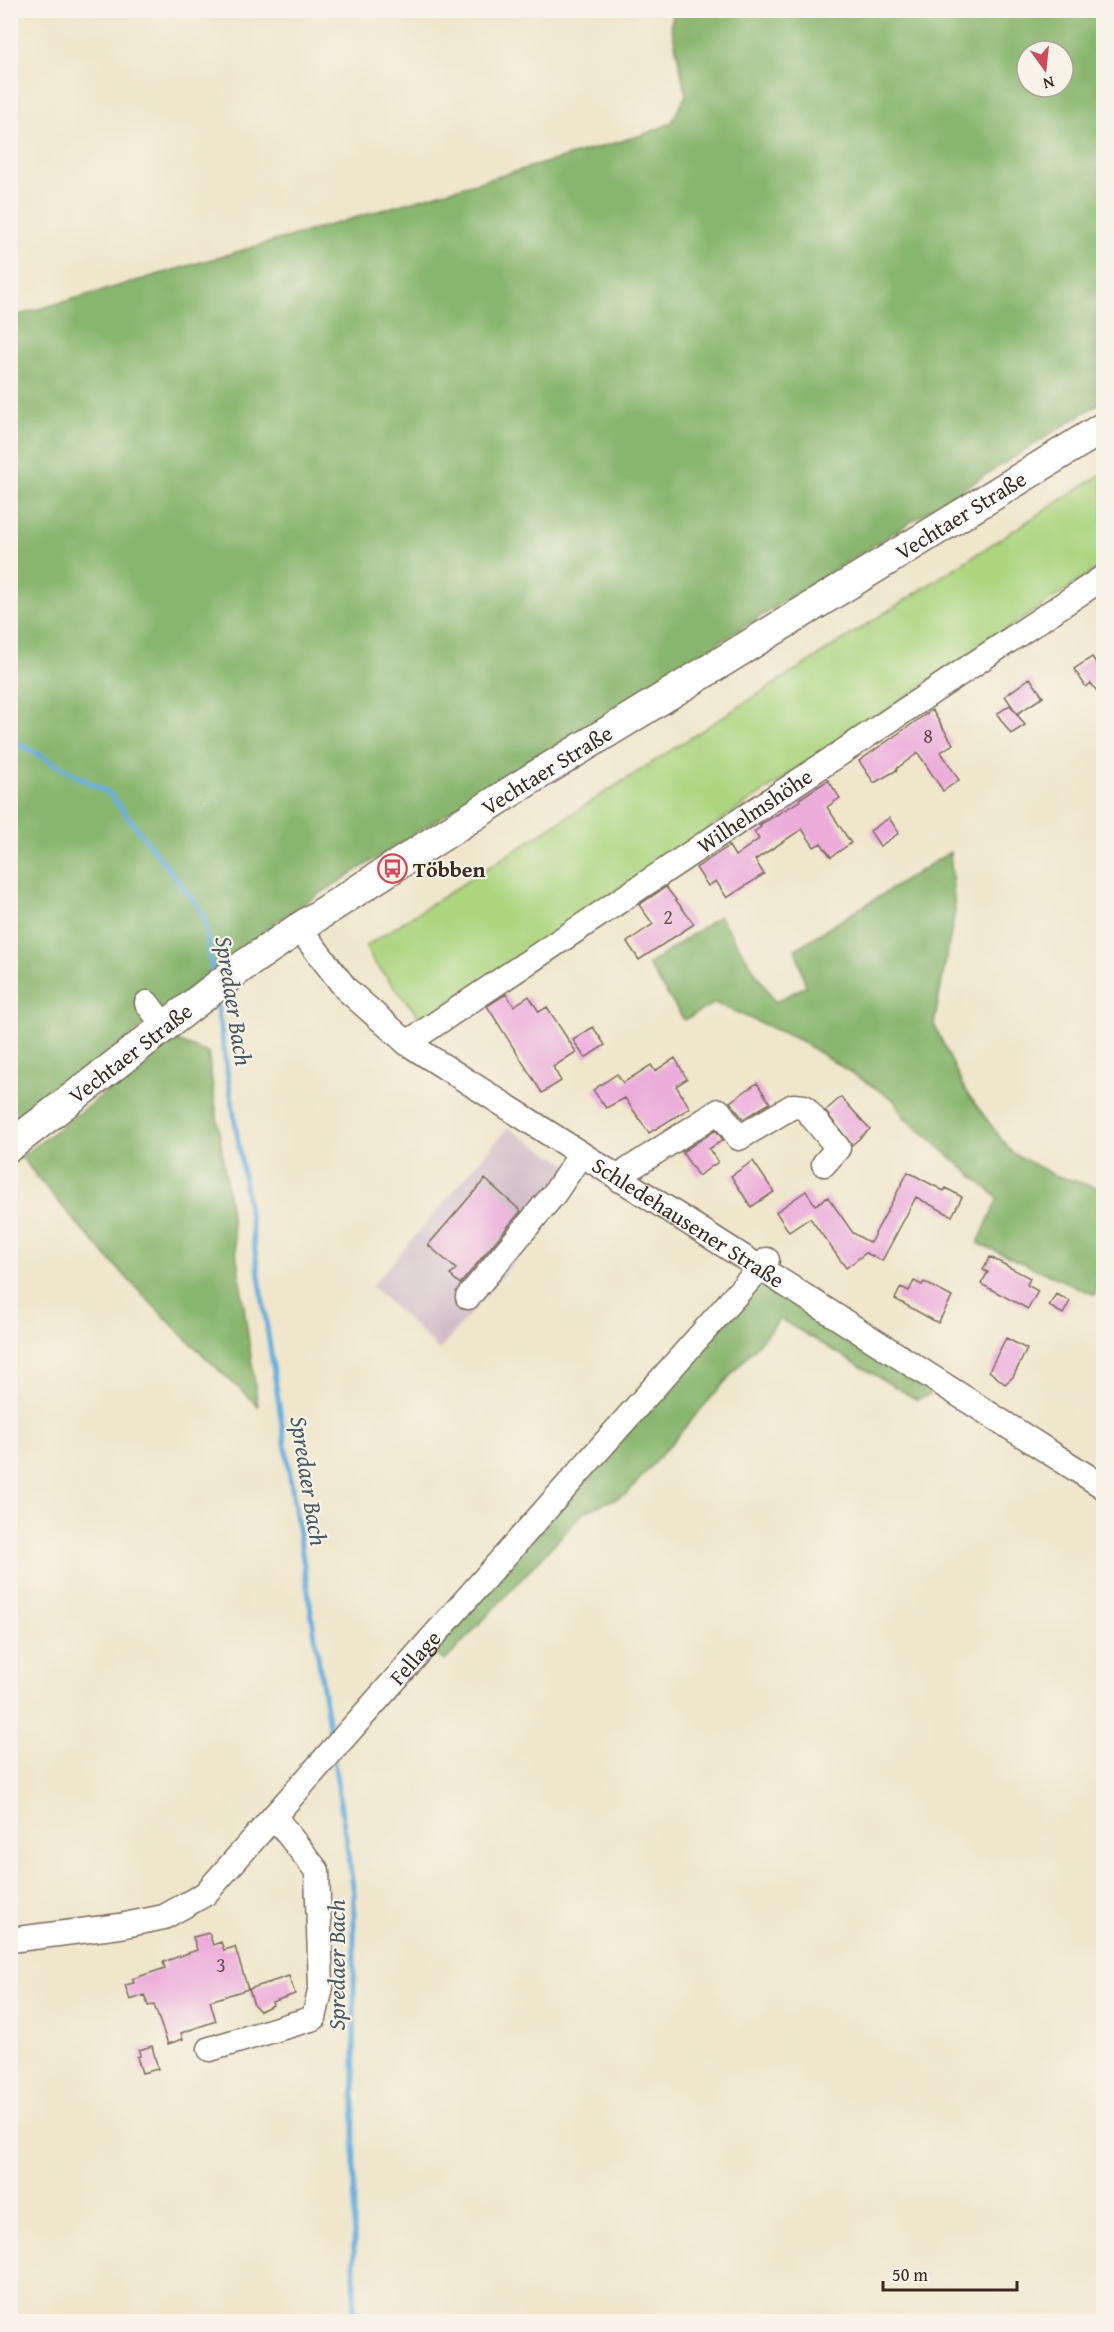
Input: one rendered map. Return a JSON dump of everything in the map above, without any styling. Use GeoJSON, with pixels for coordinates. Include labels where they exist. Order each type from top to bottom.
{"type":"FeatureCollection","features":[{"type":"Feature","properties":{"kind":"main road","name":"Vechtaer Straße"},"geometry":{"type":"LineString","coordinates":[[10,1146],[164,1011],[243,966],[518,787],[1104,427]]}},
{"type":"Feature","properties":{"kind":"street","name":"Wilhelmshöhe"},"geometry":{"type":"LineString","coordinates":[[407,1043],[1104,577]]}},
{"type":"Feature","properties":{"kind":"street","name":"Schledehausener Straße"},"geometry":{"type":"LineString","coordinates":[[299,928],[346,989],[407,1043],[620,1180],[763,1264],[1100,1478]]}},
{"type":"Feature","properties":{"kind":"street"},"geometry":{"type":"LineString","coordinates":[[620,1180],[628,1170],[719,1111],[739,1138],[793,1106],[804,1107],[838,1148],[824,1164]]}},
{"type":"Feature","properties":{"kind":"street"},"geometry":{"type":"LineString","coordinates":[[468,1297],[554,1194],[581,1154]]}},
{"type":"Feature","properties":{"kind":"street","name":"Fellage"},"geometry":{"type":"LineString","coordinates":[[10,1940],[164,1917],[205,1894],[763,1264]]}},
{"type":"Feature","properties":{"kind":"street"},"geometry":{"type":"LineString","coordinates":[[210,2049],[314,2018],[321,1988],[317,1871],[274,1816]]}},
{"type":"Feature","properties":{"kind":"shaded area"},"geometry":{"type":"Polygon","coordinates":[[[508,1128],[587,1177],[439,1350],[372,1286],[508,1128]]]}},
{"type":"Feature","properties":{"kind":"green space"},"geometry":{"type":"Polygon","coordinates":[[[674,11],[1103,11],[1103,401],[278,920],[11,1130],[11,317],[645,134],[671,123],[686,95],[671,24],[674,11]]]}},
{"type":"Feature","properties":{"kind":"green space"},"geometry":{"type":"Polygon","coordinates":[[[1103,473],[1103,565],[422,1020],[373,961],[366,946],[1103,473]]]}},
{"type":"Feature","properties":{"kind":"green space"},"geometry":{"type":"Polygon","coordinates":[[[950,852],[955,911],[934,1024],[965,1090],[1011,1152],[1054,1175],[1103,1189],[1103,1252],[1095,1295],[978,1243],[998,1198],[904,1117],[893,1099],[799,1040],[715,1003],[684,1020],[648,965],[719,916],[775,1002],[806,986],[795,949],[950,852]]]}},
{"type":"Feature","properties":{"kind":"green space"},"geometry":{"type":"Polygon","coordinates":[[[175,1040],[208,1053],[258,1406],[134,1286],[76,1223],[21,1157],[175,1040]]]}},
{"type":"Feature","properties":{"kind":"green space"},"geometry":{"type":"Polygon","coordinates":[[[759,1282],[935,1392],[917,1400],[780,1319],[627,1494],[584,1512],[445,1661],[432,1653],[759,1282]]]}},
{"type":"Feature","properties":{"kind":"building"},"geometry":{"type":"Polygon","coordinates":[[[1092,657],[1104,674],[1104,701],[1091,683],[1086,687],[1074,669],[1092,657]]]}},
{"type":"Feature","properties":{"kind":"building"},"geometry":{"type":"Polygon","coordinates":[[[1030,678],[1043,697],[1017,714],[1005,696],[1030,678]]]}},
{"type":"Feature","properties":{"kind":"building"},"geometry":{"type":"Polygon","coordinates":[[[1010,705],[1025,725],[1011,734],[997,714],[1010,705]]]}},
{"type":"Feature","properties":{"kind":"building"},"geometry":{"type":"Polygon","coordinates":[[[932,710],[953,744],[941,752],[959,780],[943,791],[918,753],[897,770],[874,783],[859,761],[932,710]]]}},
{"type":"Feature","properties":{"kind":"building"},"geometry":{"type":"Polygon","coordinates":[[[828,780],[840,798],[827,807],[851,843],[831,857],[821,843],[814,847],[802,829],[755,860],[764,874],[727,898],[716,881],[708,886],[696,868],[729,846],[735,856],[759,839],[754,832],[761,827],[759,825],[800,801],[799,799],[828,780]]]}},
{"type":"Feature","properties":{"kind":"building"},"geometry":{"type":"Polygon","coordinates":[[[889,818],[899,833],[880,846],[870,831],[889,818]]]}},
{"type":"Feature","properties":{"kind":"building"},"geometry":{"type":"Polygon","coordinates":[[[666,887],[694,924],[639,960],[627,942],[653,924],[639,905],[666,887]]]}},
{"type":"Feature","properties":{"kind":"building"},"geometry":{"type":"Polygon","coordinates":[[[506,994],[514,1006],[529,996],[539,1012],[547,1007],[576,1052],[553,1067],[561,1081],[542,1093],[487,1006],[506,994]]]}},
{"type":"Feature","properties":{"kind":"building"},"geometry":{"type":"Polygon","coordinates":[[[593,1027],[605,1045],[585,1058],[573,1040],[593,1027]]]}},
{"type":"Feature","properties":{"kind":"building"},"geometry":{"type":"Polygon","coordinates":[[[675,1058],[687,1079],[676,1086],[690,1108],[649,1133],[625,1098],[606,1108],[593,1090],[617,1074],[623,1083],[651,1065],[655,1071],[675,1058]]]}},
{"type":"Feature","properties":{"kind":"building"},"geometry":{"type":"Polygon","coordinates":[[[757,1083],[770,1103],[743,1119],[730,1102],[757,1083]]]}},
{"type":"Feature","properties":{"kind":"building"},"geometry":{"type":"Polygon","coordinates":[[[841,1097],[870,1129],[852,1145],[825,1111],[841,1097]]]}},
{"type":"Feature","properties":{"kind":"building"},"geometry":{"type":"Polygon","coordinates":[[[716,1130],[723,1140],[709,1149],[718,1162],[698,1176],[682,1152],[716,1130]]]}},
{"type":"Feature","properties":{"kind":"building"},"geometry":{"type":"Polygon","coordinates":[[[753,1161],[774,1192],[751,1207],[731,1176],[753,1161]]]}},
{"type":"Feature","properties":{"kind":"building"},"geometry":{"type":"Polygon","coordinates":[[[908,1172],[944,1191],[946,1188],[962,1197],[952,1216],[916,1197],[882,1261],[866,1253],[846,1268],[810,1218],[789,1232],[776,1212],[806,1191],[815,1205],[828,1197],[853,1233],[870,1243],[908,1172]]]}},
{"type":"Feature","properties":{"kind":"building"},"geometry":{"type":"Polygon","coordinates":[[[485,1179],[521,1211],[460,1284],[450,1275],[456,1269],[428,1245],[485,1179]]]}},
{"type":"Feature","properties":{"kind":"building"},"geometry":{"type":"Polygon","coordinates":[[[990,1257],[1030,1278],[1027,1285],[1038,1291],[1028,1309],[981,1284],[988,1272],[983,1270],[990,1257]]]}},
{"type":"Feature","properties":{"kind":"building"},"geometry":{"type":"Polygon","coordinates":[[[914,1281],[922,1285],[924,1282],[952,1297],[938,1323],[895,1299],[901,1287],[909,1291],[914,1281]]]}},
{"type":"Feature","properties":{"kind":"building"},"geometry":{"type":"Polygon","coordinates":[[[1056,1294],[1070,1301],[1063,1314],[1049,1306],[1056,1294]]]}},
{"type":"Feature","properties":{"kind":"building"},"geometry":{"type":"Polygon","coordinates":[[[1006,1338],[1027,1349],[1013,1377],[1005,1384],[989,1371],[1006,1338]]]}},
{"type":"Feature","properties":{"kind":"building"},"geometry":{"type":"Polygon","coordinates":[[[209,1933],[213,1945],[221,1942],[224,1950],[235,1947],[248,1989],[210,2001],[216,2021],[181,2033],[183,2039],[168,2044],[154,2005],[148,2006],[145,1995],[130,2000],[125,1985],[134,1983],[132,1979],[165,1968],[163,1962],[197,1950],[193,1937],[209,1933]]]}},
{"type":"Feature","properties":{"kind":"building"},"geometry":{"type":"Polygon","coordinates":[[[289,1976],[295,1994],[272,2002],[273,2005],[260,2011],[254,2005],[249,1989],[289,1976]]]}},
{"type":"Feature","properties":{"kind":"building"},"geometry":{"type":"Polygon","coordinates":[[[152,2046],[158,2069],[142,2073],[137,2057],[140,2056],[139,2050],[152,2046]]]}},
{"type":"Feature","properties":{"kind":"waterway","name":"Spredaer Bach"},"geometry":{"type":"LineString","coordinates":[[10,739],[110,794],[203,913],[213,978]]}},
{"type":"Feature","properties":{"kind":"waterway","name":"Spredaer Bach"},"geometry":{"type":"LineString","coordinates":[[216,999],[331,1740]]}},
{"type":"Feature","properties":{"kind":"waterway","name":"Spredaer Bach"},"geometry":{"type":"LineString","coordinates":[[334,1761],[354,1893],[354,2322]]}},
{"type":"Feature","properties":{"kind":"place","name":"Többen"},"geometry":{"type":"Point","coordinates":[392,869]}}]}
